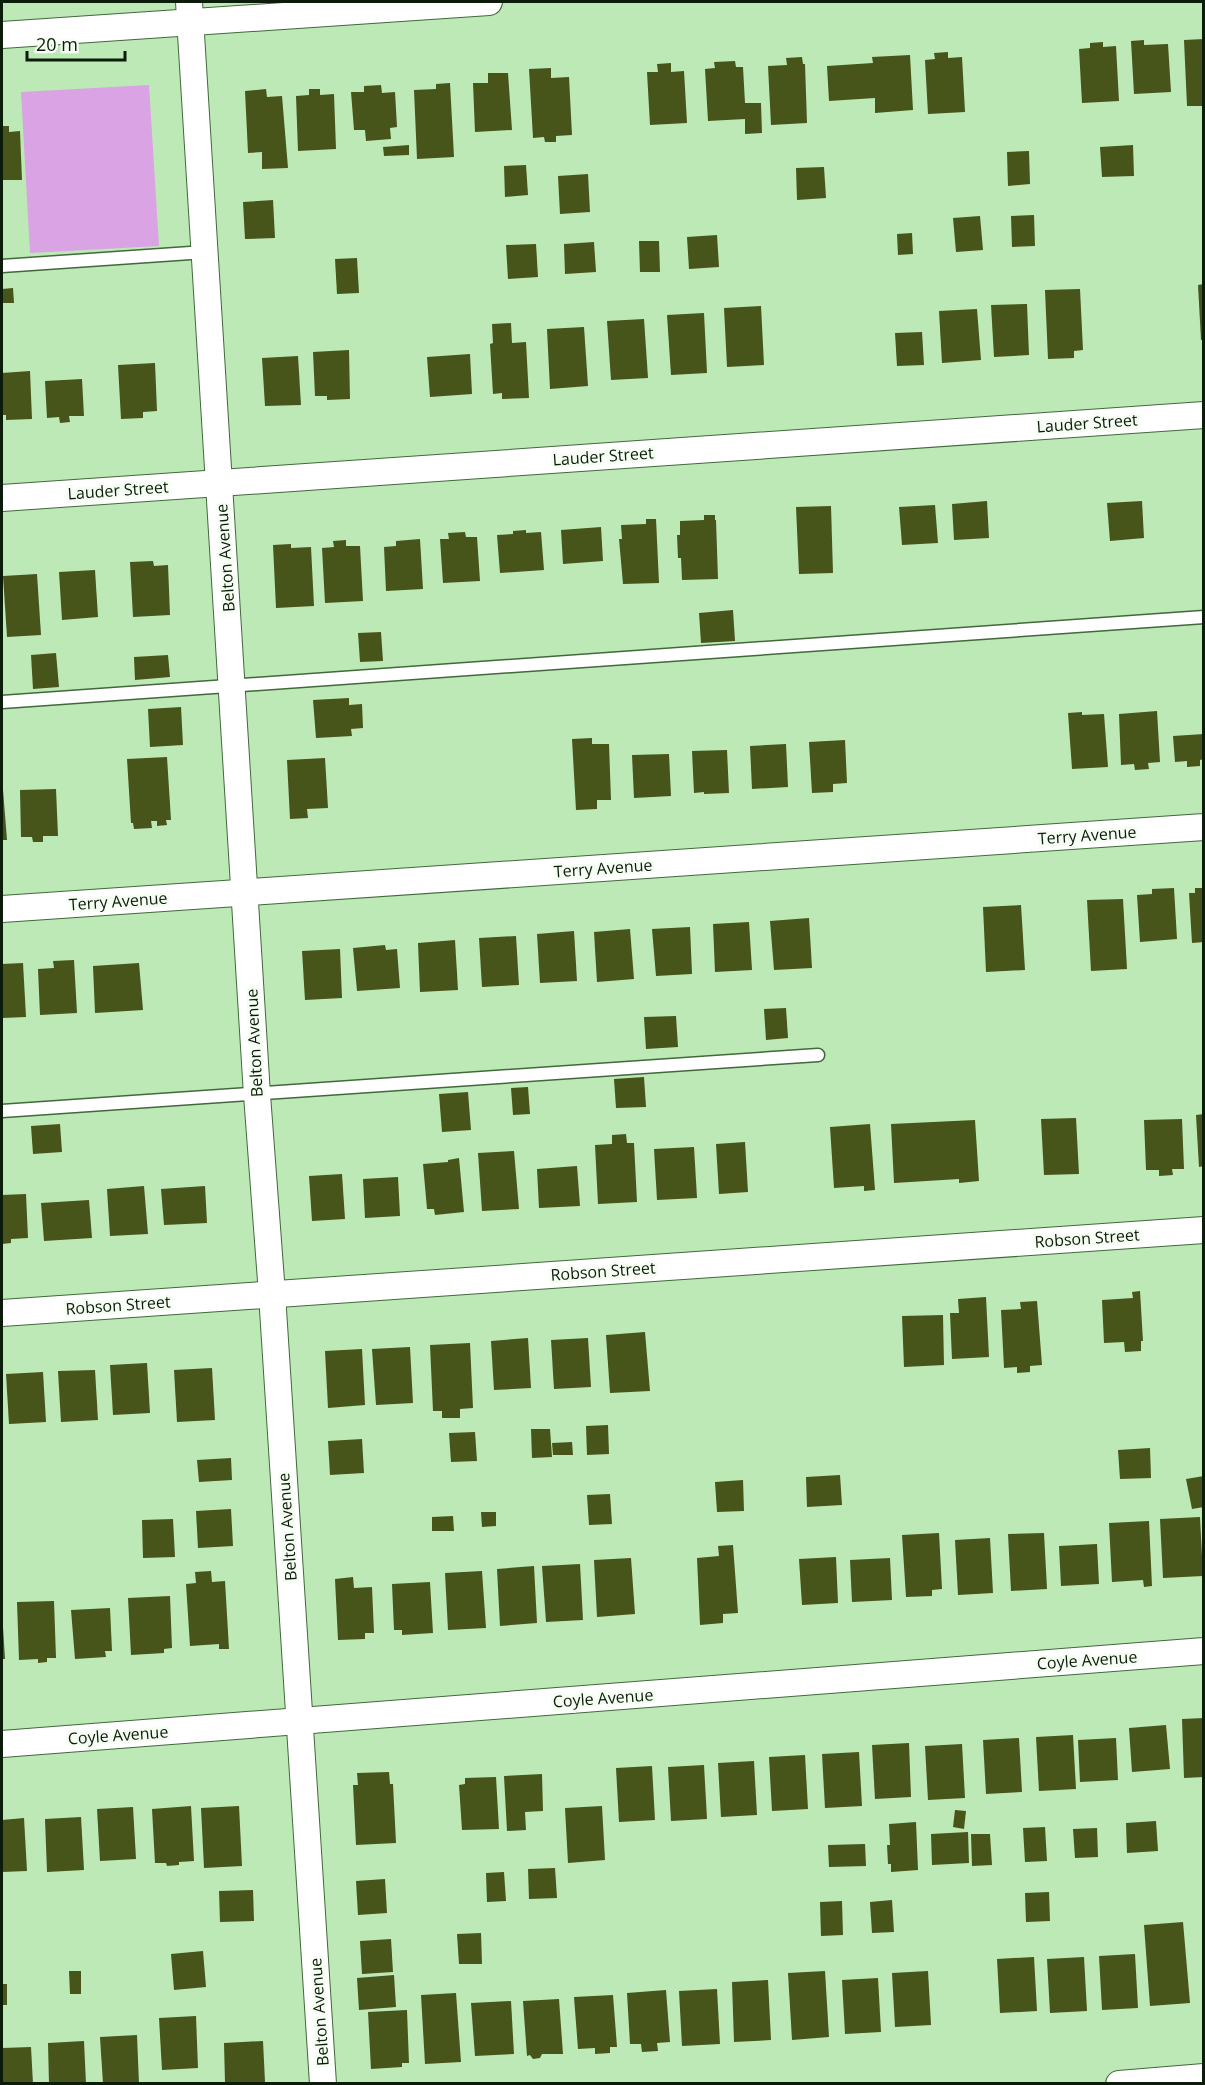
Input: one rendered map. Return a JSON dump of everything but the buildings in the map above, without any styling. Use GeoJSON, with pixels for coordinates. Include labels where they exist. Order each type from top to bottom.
{"type":"FeatureCollection","features":[{"type":"Feature","properties":{"kind":"street"},"geometry":{"type":"LineString","coordinates":[[2,35],[190,12],[489,2]]}},
{"type":"Feature","properties":{"kind":"street","name":"Belton Avenue"},"geometry":{"type":"LineString","coordinates":[[190,12],[257,1095],[323,2084]]}},
{"type":"Feature","properties":{"kind":"street","name":"Lauder Street"},"geometry":{"type":"LineString","coordinates":[[2,498],[1203,415]]}},
{"type":"Feature","properties":{"kind":"street","name":"Terry Avenue"},"geometry":{"type":"LineString","coordinates":[[2,909],[1203,827]]}},
{"type":"Feature","properties":{"kind":"street","name":"Robson Street"},"geometry":{"type":"LineString","coordinates":[[2,1313],[1203,1230]]}},
{"type":"Feature","properties":{"kind":"street","name":"Coyle Avenue"},"geometry":{"type":"LineString","coordinates":[[2,1744],[1203,1651]]}},
{"type":"Feature","properties":{"kind":"street"},"geometry":{"type":"LineString","coordinates":[[1119,2084],[1203,2077]]}},
{"type":"Feature","properties":{"kind":"lane"},"geometry":{"type":"LineString","coordinates":[[2,266],[205,252]]}},
{"type":"Feature","properties":{"kind":"lane"},"geometry":{"type":"LineString","coordinates":[[2,702],[1203,617]]}},
{"type":"Feature","properties":{"kind":"lane"},"geometry":{"type":"LineString","coordinates":[[2,1111],[818,1055]]}},
{"type":"Feature","properties":{"kind":"shaded area"},"geometry":{"type":"Polygon","coordinates":[[[149,85],[159,246],[30,253],[21,92],[149,85]]]}}]}
